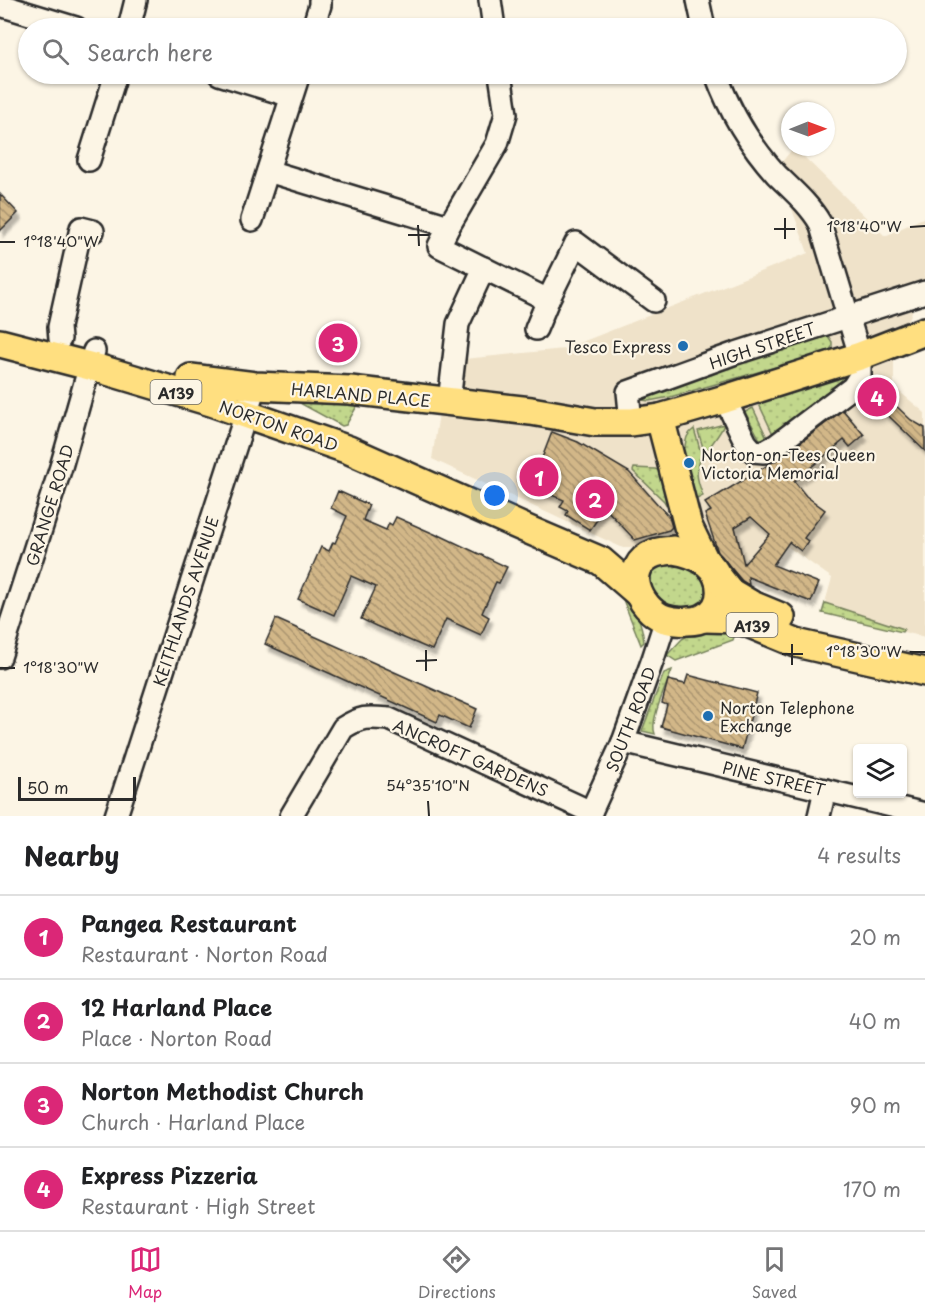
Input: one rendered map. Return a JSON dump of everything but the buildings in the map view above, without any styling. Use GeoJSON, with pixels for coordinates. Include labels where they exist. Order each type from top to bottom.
{"type":"FeatureCollection","features":[{"type":"Feature","properties":{"kind":"main road","name":"NORTON ROAD"},"geometry":{"type":"LineString","coordinates":[[0,326],[60,339],[92,359],[211,402],[251,399],[309,420],[349,450],[601,561],[638,593]]}},
{"type":"Feature","properties":{"kind":"main road"},"geometry":{"type":"LineString","coordinates":[[631,422],[660,418],[724,399],[860,356],[925,332]]}},
{"type":"Feature","properties":{"kind":"main road","name":"NORTON ROAD"},"geometry":{"type":"LineString","coordinates":[[0,343],[190,378]]}},
{"type":"Feature","properties":{"kind":"main road","name":"HARLAND PLACE"},"geometry":{"type":"LineString","coordinates":[[190,378],[251,399],[350,390],[531,411],[595,422],[631,422]]}},
{"type":"Feature","properties":{"kind":"main road"},"geometry":{"type":"LineString","coordinates":[[660,418],[688,526],[711,569]]}},
{"type":"Feature","properties":{"kind":"main road"},"geometry":{"type":"LineString","coordinates":[[673,550],[688,526]]}},
{"type":"Feature","properties":{"kind":"main road","name":"A139"},"geometry":{"type":"LineString","coordinates":[[644,560],[655,553],[673,550],[690,553],[711,569],[730,592],[752,605],[842,639],[925,658]]}},
{"type":"Feature","properties":{"kind":"main road","name":"NORTON ROAD"},"geometry":{"type":"LineString","coordinates":[[601,561],[644,560]]}},
{"type":"Feature","properties":{"kind":"main road"},"geometry":{"type":"LineString","coordinates":[[638,593],[635,581],[636,571],[644,560]]}},
{"type":"Feature","properties":{"kind":"main road","name":"A139"},"geometry":{"type":"LineString","coordinates":[[705,618],[715,610],[719,602],[720,591],[711,569]]}},
{"type":"Feature","properties":{"kind":"main road","name":"A139"},"geometry":{"type":"LineString","coordinates":[[638,593],[646,605],[657,615],[666,619],[681,622],[705,618],[738,619],[796,643],[925,672]]}},
{"type":"Feature","properties":{"kind":"street"},"geometry":{"type":"LineString","coordinates":[[132,18],[136,0]]}},
{"type":"Feature","properties":{"kind":"street"},"geometry":{"type":"LineString","coordinates":[[316,18],[320,0]]}},
{"type":"Feature","properties":{"kind":"street"},"geometry":{"type":"LineString","coordinates":[[490,0],[493,18]]}},
{"type":"Feature","properties":{"kind":"street"},"geometry":{"type":"LineString","coordinates":[[698,0],[702,18]]}},
{"type":"Feature","properties":{"kind":"street"},"geometry":{"type":"LineString","coordinates":[[0,5],[43,18]]}},
{"type":"Feature","properties":{"kind":"street"},"geometry":{"type":"LineString","coordinates":[[89,160],[113,84]]}},
{"type":"Feature","properties":{"kind":"street"},"geometry":{"type":"LineString","coordinates":[[252,84],[291,96]]}},
{"type":"Feature","properties":{"kind":"street"},"geometry":{"type":"LineString","coordinates":[[252,220],[295,84]]}},
{"type":"Feature","properties":{"kind":"street"},"geometry":{"type":"LineString","coordinates":[[502,84],[506,114],[497,144],[439,246],[548,300]]}},
{"type":"Feature","properties":{"kind":"street"},"geometry":{"type":"LineString","coordinates":[[720,84],[727,104],[760,155],[813,210],[820,223],[860,356],[860,376],[853,387],[764,452],[753,451],[746,443],[724,399]]}},
{"type":"Feature","properties":{"kind":"street"},"geometry":{"type":"LineString","coordinates":[[268,171],[449,226]]}},
{"type":"Feature","properties":{"kind":"street"},"geometry":{"type":"LineString","coordinates":[[60,339],[59,327],[81,228],[93,231]]}},
{"type":"Feature","properties":{"kind":"street"},"geometry":{"type":"LineString","coordinates":[[536,329],[576,243],[654,301]]}},
{"type":"Feature","properties":{"kind":"street"},"geometry":{"type":"LineString","coordinates":[[449,402],[458,324],[484,268]]}},
{"type":"Feature","properties":{"kind":"street","name":"HIGH STREET"},"geometry":{"type":"LineString","coordinates":[[631,422],[628,392],[733,354],[925,292]]}},
{"type":"Feature","properties":{"kind":"street","name":"GRANGE ROAD"},"geometry":{"type":"LineString","coordinates":[[0,657],[61,467],[92,359]]}},
{"type":"Feature","properties":{"kind":"street","name":"KEITHLANDS AVENUE"},"geometry":{"type":"LineString","coordinates":[[116,816],[251,399]]}},
{"type":"Feature","properties":{"kind":"street","name":"SOUTH ROAD"},"geometry":{"type":"LineString","coordinates":[[590,814],[623,742],[666,619]]}},
{"type":"Feature","properties":{"kind":"street","name":"ANCROFT GARDENS"},"geometry":{"type":"LineString","coordinates":[[291,816],[343,728],[357,720],[369,717],[389,719],[590,814]]}},
{"type":"Feature","properties":{"kind":"street","name":"PINE STREET"},"geometry":{"type":"LineString","coordinates":[[623,742],[925,814]]}},
{"type":"Feature","properties":{"kind":"street"},"geometry":{"type":"LineString","coordinates":[[819,816],[825,790]]}},
{"type":"Feature","properties":{"kind":"shaded area"},"geometry":{"type":"Polygon","coordinates":[[[787,156],[803,156],[885,236],[925,217],[925,278],[894,358],[894,387],[925,413],[925,637],[822,613],[832,578],[781,542],[743,582],[709,546],[623,548],[432,459],[442,394],[464,359],[564,349],[808,253],[777,168],[787,156]]]}},
{"type":"Feature","properties":{"kind":"green space"},"geometry":{"type":"Polygon","coordinates":[[[824,330],[832,342],[832,347],[828,352],[670,397],[643,400],[642,392],[824,330]]]}},
{"type":"Feature","properties":{"kind":"green space"},"geometry":{"type":"Polygon","coordinates":[[[850,373],[853,374],[774,436],[758,402],[850,373]]]}},
{"type":"Feature","properties":{"kind":"green space"},"geometry":{"type":"Polygon","coordinates":[[[295,399],[356,400],[357,406],[346,425],[342,426],[295,399]]]}},
{"type":"Feature","properties":{"kind":"green space"},"geometry":{"type":"Polygon","coordinates":[[[753,408],[769,442],[763,445],[745,412],[753,408]]]}},
{"type":"Feature","properties":{"kind":"green space"},"geometry":{"type":"Polygon","coordinates":[[[724,424],[706,452],[704,451],[698,431],[724,424]]]}},
{"type":"Feature","properties":{"kind":"green space"},"geometry":{"type":"Polygon","coordinates":[[[694,429],[702,456],[697,476],[703,496],[695,500],[682,448],[685,447],[687,436],[694,429]]]}},
{"type":"Feature","properties":{"kind":"green space"},"geometry":{"type":"Polygon","coordinates":[[[634,468],[660,471],[674,510],[669,509],[664,501],[633,471],[634,468]]]}},
{"type":"Feature","properties":{"kind":"green space"},"geometry":{"type":"Polygon","coordinates":[[[676,560],[699,570],[710,586],[704,605],[681,610],[658,604],[646,575],[651,566],[676,560]]]}},
{"type":"Feature","properties":{"kind":"green space"},"geometry":{"type":"Polygon","coordinates":[[[622,590],[639,620],[644,642],[641,645],[620,592],[622,590]]]}},
{"type":"Feature","properties":{"kind":"green space"},"geometry":{"type":"Polygon","coordinates":[[[825,603],[904,629],[902,632],[822,613],[825,603]]]}},
{"type":"Feature","properties":{"kind":"green space"},"geometry":{"type":"Polygon","coordinates":[[[737,628],[733,640],[676,661],[667,655],[682,639],[694,632],[737,628]]]}},
{"type":"Feature","properties":{"kind":"green space"},"geometry":{"type":"Polygon","coordinates":[[[672,670],[656,712],[655,734],[642,731],[664,673],[672,670]]]}},
{"type":"Feature","properties":{"kind":"place","name":"Norton Methodist Church"},"geometry":{"type":"Point","coordinates":[338,343]}},
{"type":"Feature","properties":{"kind":"place","name":"Tesco Express"},"geometry":{"type":"Point","coordinates":[683,346]}},
{"type":"Feature","properties":{"kind":"place","name":"Express Pizzeria"},"geometry":{"type":"Point","coordinates":[877,397]}},
{"type":"Feature","properties":{"kind":"place","name":"Norton-on-Tees Queen Victoria Memorial"},"geometry":{"type":"Point","coordinates":[689,463]}},
{"type":"Feature","properties":{"kind":"place","name":"Pangea Restaurant"},"geometry":{"type":"Point","coordinates":[539,477]}},
{"type":"Feature","properties":{"kind":"place","name":"12 Harland Place"},"geometry":{"type":"Point","coordinates":[595,499]}},
{"type":"Feature","properties":{"kind":"place","name":"Norton Telephone Exchange"},"geometry":{"type":"Point","coordinates":[708,716]}}]}
